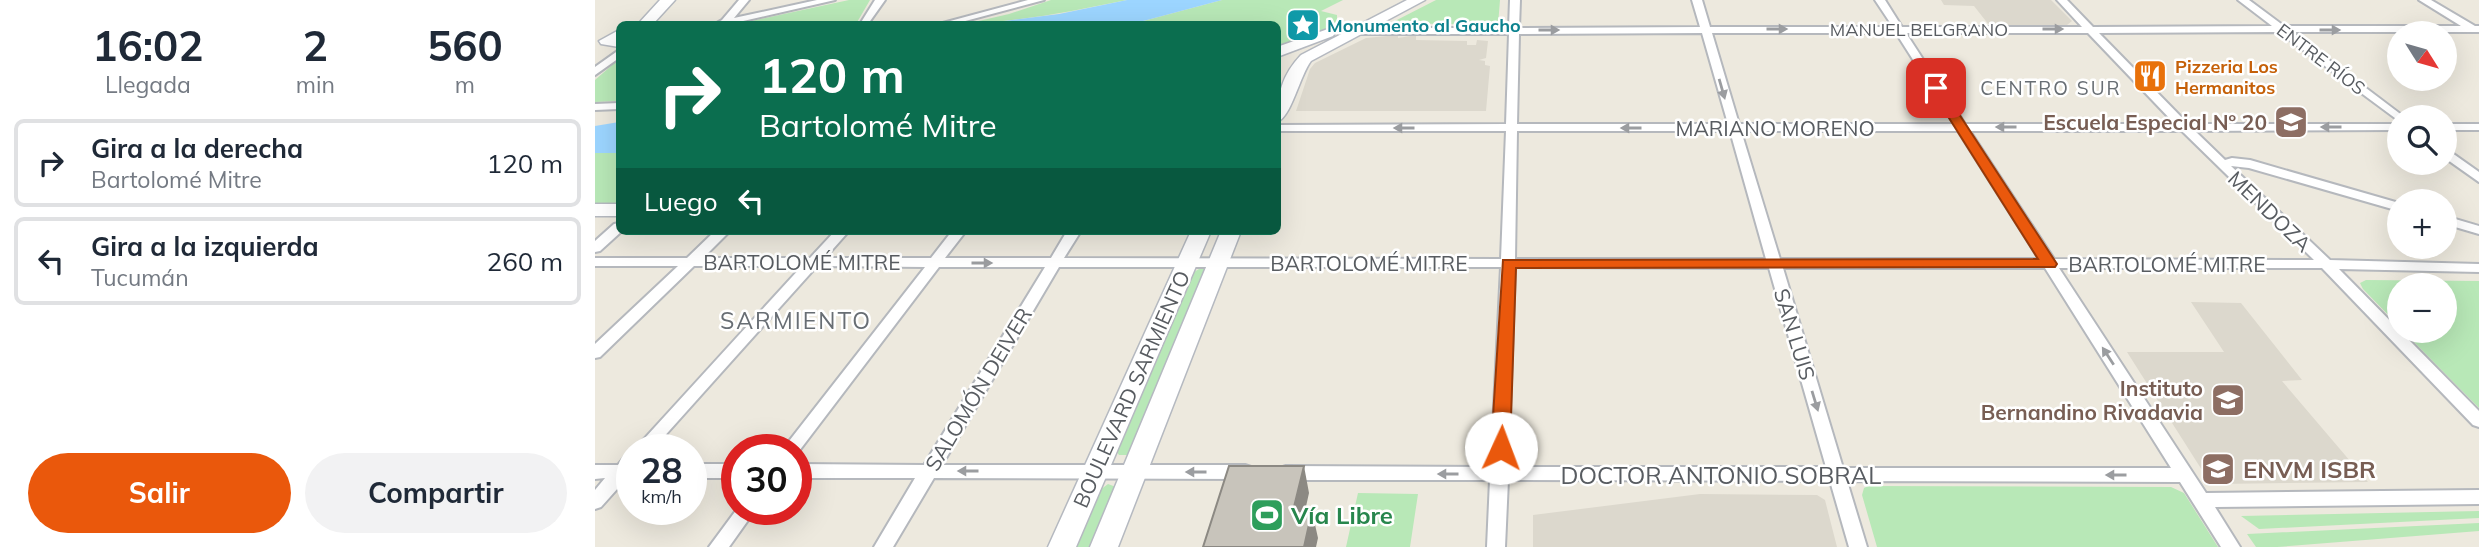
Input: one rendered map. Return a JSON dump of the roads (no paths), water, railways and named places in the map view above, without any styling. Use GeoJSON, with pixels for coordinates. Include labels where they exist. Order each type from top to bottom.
{"type":"FeatureCollection","features":[{"type":"Feature","properties":{"kind":"main road"},"geometry":{"type":"LineString","coordinates":[[649,19],[668,0]]}},
{"type":"Feature","properties":{"kind":"main road"},"geometry":{"type":"LineString","coordinates":[[1281,68],[1302,63],[1358,30],[1395,0]]}},
{"type":"Feature","properties":{"kind":"main road"},"geometry":{"type":"LineString","coordinates":[[1284,52],[1417,0]]}},
{"type":"Feature","properties":{"kind":"main road"},"geometry":{"type":"LineString","coordinates":[[1281,108],[1306,52],[1284,52]]}},
{"type":"Feature","properties":{"kind":"main road"},"geometry":{"type":"LineString","coordinates":[[595,211],[616,210]]}},
{"type":"Feature","properties":{"kind":"main road","name":"BOULEVARD SARMIENTO"},"geometry":{"type":"LineString","coordinates":[[1062,547],[1199,235]]}},
{"type":"Feature","properties":{"kind":"main road","name":"BOULEVARD SARMIENTO"},"geometry":{"type":"LineString","coordinates":[[1104,547],[1230,235]]}},
{"type":"Feature","properties":{"kind":"street"},"geometry":{"type":"LineString","coordinates":[[724,21],[744,0]]}},
{"type":"Feature","properties":{"kind":"street"},"geometry":{"type":"LineString","coordinates":[[735,21],[830,0]]}},
{"type":"Feature","properties":{"kind":"street"},"geometry":{"type":"LineString","coordinates":[[866,21],[880,0]]}},
{"type":"Feature","properties":{"kind":"street"},"geometry":{"type":"LineString","coordinates":[[956,21],[1038,0]]}},
{"type":"Feature","properties":{"kind":"street"},"geometry":{"type":"LineString","coordinates":[[1496,547],[1509,263],[1515,0]]}},
{"type":"Feature","properties":{"kind":"street","name":"SAN LUIS"},"geometry":{"type":"LineString","coordinates":[[1697,0],[1858,547]]}},
{"type":"Feature","properties":{"kind":"street"},"geometry":{"type":"LineString","coordinates":[[1879,0],[2231,547]]}},
{"type":"Feature","properties":{"kind":"street","name":"MENDOZA"},"geometry":{"type":"LineString","coordinates":[[2062,0],[2479,421]]}},
{"type":"Feature","properties":{"kind":"street","name":"ENTRE RÍOS"},"geometry":{"type":"LineString","coordinates":[[2243,0],[2387,109]]}},
{"type":"Feature","properties":{"kind":"street"},"geometry":{"type":"LineString","coordinates":[[2424,0],[2477,31]]}},
{"type":"Feature","properties":{"kind":"street","name":"MANUEL BELGRANO"},"geometry":{"type":"LineString","coordinates":[[1358,30],[2477,31]]}},
{"type":"Feature","properties":{"kind":"street"},"geometry":{"type":"LineString","coordinates":[[595,72],[616,55]]}},
{"type":"Feature","properties":{"kind":"street"},"geometry":{"type":"LineString","coordinates":[[595,107],[616,106]]}},
{"type":"Feature","properties":{"kind":"street","name":"MARIANO MORENO"},"geometry":{"type":"LineString","coordinates":[[1281,128],[2387,127]]}},
{"type":"Feature","properties":{"kind":"street"},"geometry":{"type":"LineString","coordinates":[[2457,127],[2479,127]]}},
{"type":"Feature","properties":{"kind":"street"},"geometry":{"type":"LineString","coordinates":[[2457,161],[2479,178]]}},
{"type":"Feature","properties":{"kind":"street"},"geometry":{"type":"LineString","coordinates":[[2222,164],[2250,164],[2387,204]]}},
{"type":"Feature","properties":{"kind":"street"},"geometry":{"type":"LineString","coordinates":[[2457,224],[2479,230]]}},
{"type":"Feature","properties":{"kind":"street"},"geometry":{"type":"LineString","coordinates":[[595,248],[616,230]]}},
{"type":"Feature","properties":{"kind":"street"},"geometry":{"type":"LineString","coordinates":[[595,353],[719,235]]}},
{"type":"Feature","properties":{"kind":"street"},"geometry":{"type":"LineString","coordinates":[[657,434],[838,235]]}},
{"type":"Feature","properties":{"kind":"street"},"geometry":{"type":"LineString","coordinates":[[804,434],[957,235]]}},
{"type":"Feature","properties":{"kind":"street","name":"SALOMÓN DEIVER"},"geometry":{"type":"LineString","coordinates":[[883,547],[1072,235]]}},
{"type":"Feature","properties":{"kind":"street","name":"BARTOLOMÉ MITRE"},"geometry":{"type":"LineString","coordinates":[[595,262],[2049,264],[2479,268]]}},
{"type":"Feature","properties":{"kind":"street"},"geometry":{"type":"LineString","coordinates":[[595,472],[616,469]]}},
{"type":"Feature","properties":{"kind":"street","name":"DOCTOR ANTONIO SOBRAL"},"geometry":{"type":"LineString","coordinates":[[812,471],[2184,475]]}},
{"type":"Feature","properties":{"kind":"street"},"geometry":{"type":"LineString","coordinates":[[595,502],[616,480]]}},
{"type":"Feature","properties":{"kind":"street"},"geometry":{"type":"LineString","coordinates":[[2200,500],[2479,497]]}},
{"type":"Feature","properties":{"kind":"street"},"geometry":{"type":"LineString","coordinates":[[718,547],[735,525]]}},
{"type":"Feature","properties":{"kind":"water"},"geometry":{"type":"Polygon","coordinates":[[[1127,0],[1222,0],[1143,21],[1004,21],[1059,14],[1127,0]]]}},
{"type":"Feature","properties":{"kind":"water"},"geometry":{"type":"Polygon","coordinates":[[[616,122],[616,153],[595,153],[595,126],[616,122]]]}},
{"type":"Feature","properties":{"kind":"place","name":"Monumento al Gaucho"},"geometry":{"type":"Point","coordinates":[1303,25]}},
{"type":"Feature","properties":{"kind":"place","name":"Pizzeria Los Hermanitos"},"geometry":{"type":"Point","coordinates":[2150,76]}},
{"type":"Feature","properties":{"kind":"place","name":"Escuela Especial Nº 20"},"geometry":{"type":"Point","coordinates":[2291,122]}},
{"type":"Feature","properties":{"kind":"place","name":"Instituto Bernandino Rivadavia"},"geometry":{"type":"Point","coordinates":[2228,400]}},
{"type":"Feature","properties":{"kind":"place","name":"ENVM ISBR"},"geometry":{"type":"Point","coordinates":[2218,469]}},
{"type":"Feature","properties":{"kind":"place","name":"Vía Libre"},"geometry":{"type":"Point","coordinates":[1267,515]}},
{"type":"Feature","properties":{"kind":"district","name":"CENTRO SUR"},"geometry":{"type":"Point","coordinates":[2051,88]}},
{"type":"Feature","properties":{"kind":"district","name":"SARMIENTO"},"geometry":{"type":"Point","coordinates":[796,320]}}]}
